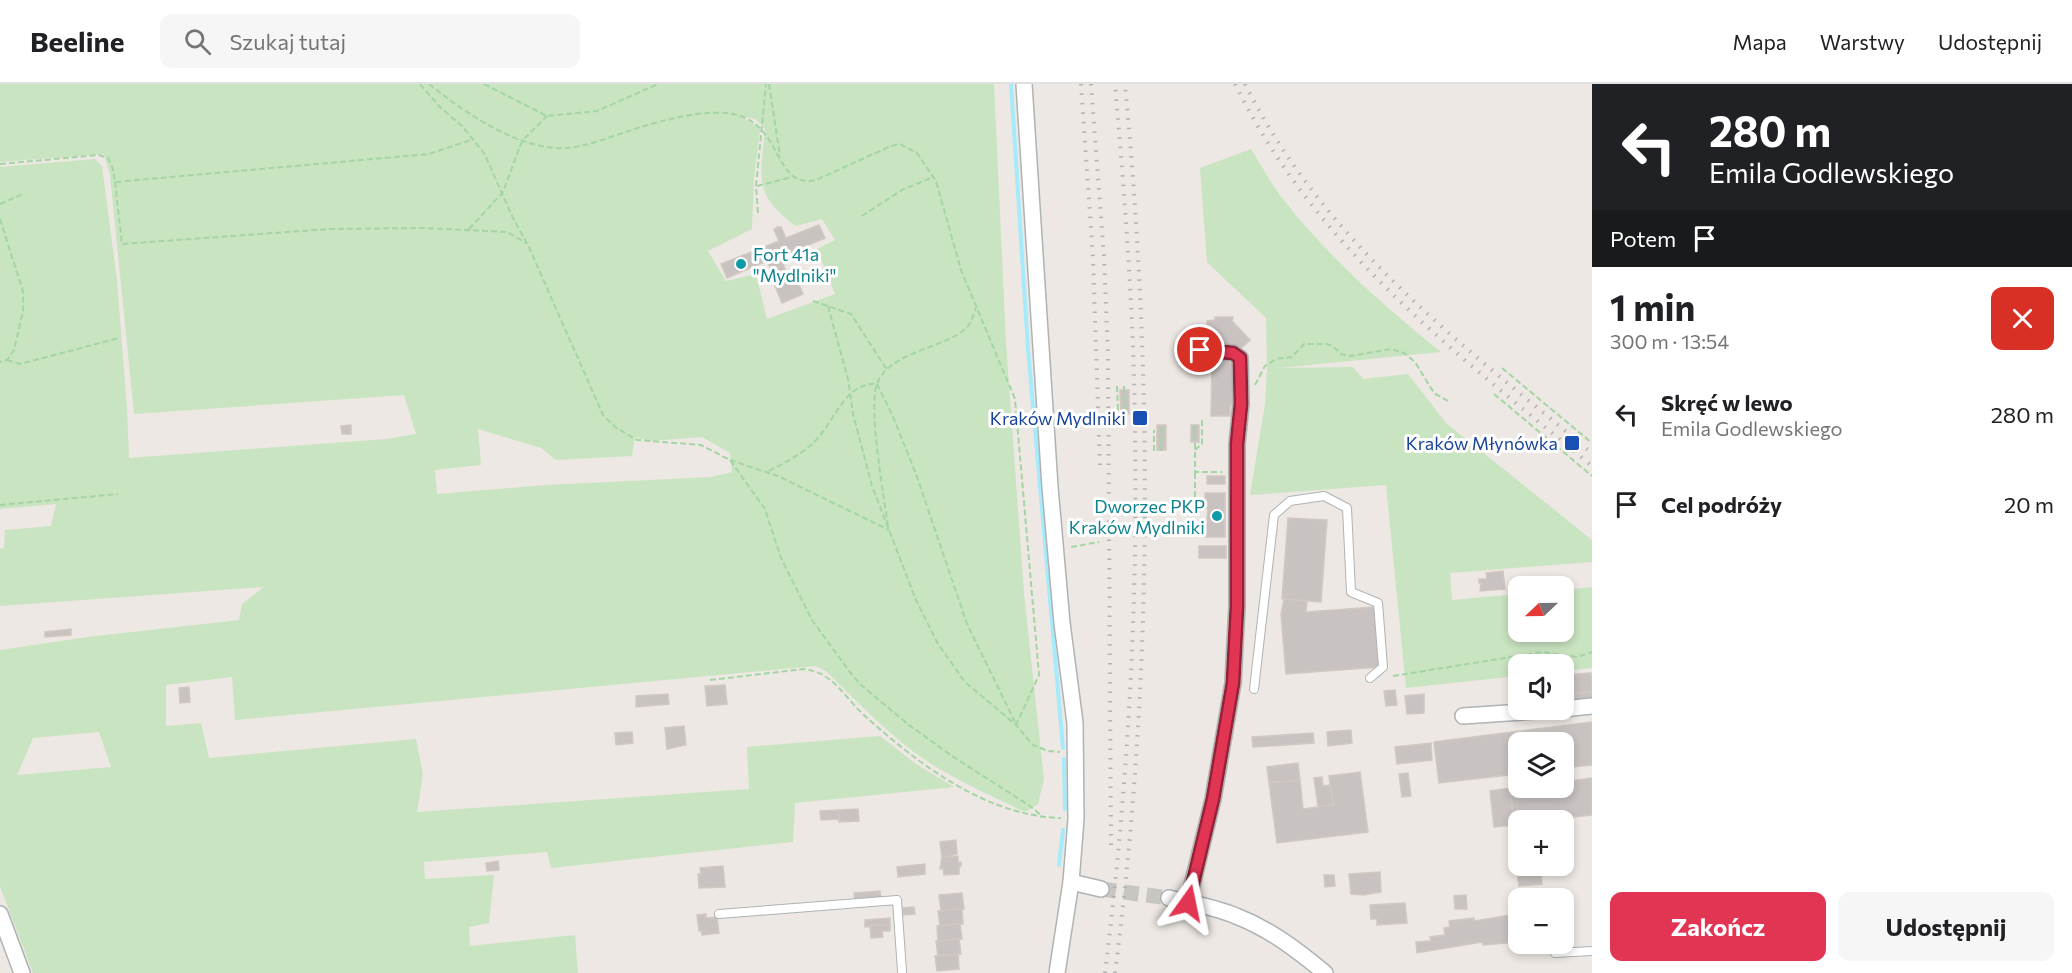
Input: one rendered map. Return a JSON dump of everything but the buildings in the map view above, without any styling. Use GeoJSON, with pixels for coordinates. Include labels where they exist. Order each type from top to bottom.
{"type":"FeatureCollection","features":[{"type":"Feature","properties":{"kind":"street"},"geometry":{"type":"LineString","coordinates":[[1024,84],[1050,487],[1062,623],[1075,723],[1076,819],[1071,882],[1057,973]]}},
{"type":"Feature","properties":{"kind":"street"},"geometry":{"type":"LineString","coordinates":[[1188,903],[1213,799],[1225,731],[1236,643],[1239,472],[1237,444],[1242,372],[1240,358],[1233,353],[1200,350]]}},
{"type":"Feature","properties":{"kind":"street"},"geometry":{"type":"LineString","coordinates":[[1574,708],[1592,706]]}},
{"type":"Feature","properties":{"kind":"street"},"geometry":{"type":"LineString","coordinates":[[1462,716],[1508,713]]}},
{"type":"Feature","properties":{"kind":"street"},"geometry":{"type":"LineString","coordinates":[[1071,882],[1101,889]]}},
{"type":"Feature","properties":{"kind":"street"},"geometry":{"type":"LineString","coordinates":[[1169,898],[1237,916],[1293,947],[1325,973]]}},
{"type":"Feature","properties":{"kind":"street"},"geometry":{"type":"LineString","coordinates":[[0,914],[22,973]]}},
{"type":"Feature","properties":{"kind":"lane"},"geometry":{"type":"LineString","coordinates":[[1254,689],[1274,515],[1290,501],[1324,496],[1347,508],[1351,592],[1378,603],[1383,667],[1370,678]]}},
{"type":"Feature","properties":{"kind":"lane"},"geometry":{"type":"LineString","coordinates":[[1225,731],[1235,719]]}},
{"type":"Feature","properties":{"kind":"lane"},"geometry":{"type":"LineString","coordinates":[[719,914],[897,900],[902,970]]}},
{"type":"Feature","properties":{"kind":"lane"},"geometry":{"type":"LineString","coordinates":[[1574,951],[1592,951]]}},
{"type":"Feature","properties":{"kind":"path"},"geometry":{"type":"LineString","coordinates":[[420,84],[440,107],[474,139],[484,153],[513,218],[528,245],[603,415],[615,427],[637,440],[700,445],[730,460],[768,472],[889,530]]}},
{"type":"Feature","properties":{"kind":"path"},"geometry":{"type":"LineString","coordinates":[[429,84],[462,110],[522,141],[545,147],[568,148],[666,120],[712,112],[729,113],[754,122],[762,128],[792,177],[805,182],[816,180],[891,146],[900,144],[917,153],[933,176],[961,270],[1016,399],[1039,675],[1016,725]]}},
{"type":"Feature","properties":{"kind":"path"},"geometry":{"type":"LineString","coordinates":[[484,84],[547,116],[597,111],[658,84]]}},
{"type":"Feature","properties":{"kind":"path"},"geometry":{"type":"LineString","coordinates":[[758,213],[756,186],[768,84]]}},
{"type":"Feature","properties":{"kind":"path"},"geometry":{"type":"LineString","coordinates":[[768,84],[781,162]]}},
{"type":"Feature","properties":{"kind":"path"},"geometry":{"type":"LineString","coordinates":[[468,230],[503,192],[522,141],[547,116]]}},
{"type":"Feature","properties":{"kind":"path"},"geometry":{"type":"LineString","coordinates":[[115,182],[429,154],[474,139]]}},
{"type":"Feature","properties":{"kind":"path"},"geometry":{"type":"LineString","coordinates":[[0,164],[99,155],[108,158],[113,169],[122,244],[328,229],[507,232],[519,237],[528,245]]}},
{"type":"Feature","properties":{"kind":"path"},"geometry":{"type":"LineString","coordinates":[[862,216],[902,190],[933,176]]}},
{"type":"Feature","properties":{"kind":"path"},"geometry":{"type":"LineString","coordinates":[[756,186],[792,177]]}},
{"type":"Feature","properties":{"kind":"path"},"geometry":{"type":"LineString","coordinates":[[0,204],[23,194]]}},
{"type":"Feature","properties":{"kind":"path"},"geometry":{"type":"LineString","coordinates":[[0,219],[23,291],[23,311],[14,350],[7,360]]}},
{"type":"Feature","properties":{"kind":"path"},"geometry":{"type":"LineString","coordinates":[[813,302],[850,314],[887,370]]}},
{"type":"Feature","properties":{"kind":"path"},"geometry":{"type":"LineString","coordinates":[[828,306],[850,392],[859,442],[872,486],[916,600],[952,666],[965,682],[1016,725],[1033,745],[1058,753],[1075,749]]}},
{"type":"Feature","properties":{"kind":"path"},"geometry":{"type":"LineString","coordinates":[[889,530],[878,447],[877,384],[887,370],[913,353],[969,325],[976,308]]}},
{"type":"Feature","properties":{"kind":"path"},"geometry":{"type":"LineString","coordinates":[[0,362],[7,360],[20,364],[118,338]]}},
{"type":"Feature","properties":{"kind":"path"},"geometry":{"type":"LineString","coordinates":[[1262,374],[1272,360],[1292,357],[1304,344],[1326,344],[1341,354],[1350,356],[1391,349],[1404,352],[1415,362],[1434,393],[1448,401]]}},
{"type":"Feature","properties":{"kind":"path"},"geometry":{"type":"LineString","coordinates":[[1502,368],[1592,443]]}},
{"type":"Feature","properties":{"kind":"path"},"geometry":{"type":"LineString","coordinates":[[768,472],[812,445],[833,419],[850,392],[868,383],[877,384]]}},
{"type":"Feature","properties":{"kind":"path"},"geometry":{"type":"LineString","coordinates":[[877,384],[916,474],[967,624],[1016,725]]}},
{"type":"Feature","properties":{"kind":"path"},"geometry":{"type":"LineString","coordinates":[[1118,386],[1118,410]]}},
{"type":"Feature","properties":{"kind":"path"},"geometry":{"type":"LineString","coordinates":[[1124,386],[1125,414]]}},
{"type":"Feature","properties":{"kind":"path"},"geometry":{"type":"LineString","coordinates":[[1494,394],[1592,476]]}},
{"type":"Feature","properties":{"kind":"path"},"geometry":{"type":"LineString","coordinates":[[1195,450],[1202,444],[1202,418]]}},
{"type":"Feature","properties":{"kind":"path"},"geometry":{"type":"LineString","coordinates":[[1161,425],[1161,451]]}},
{"type":"Feature","properties":{"kind":"path"},"geometry":{"type":"LineString","coordinates":[[1195,425],[1195,524]]}},
{"type":"Feature","properties":{"kind":"path"},"geometry":{"type":"LineString","coordinates":[[1154,430],[1154,451]]}},
{"type":"Feature","properties":{"kind":"path"},"geometry":{"type":"LineString","coordinates":[[730,460],[765,509],[781,558],[812,620],[855,678],[918,732],[1030,806],[1043,818]]}},
{"type":"Feature","properties":{"kind":"path"},"geometry":{"type":"LineString","coordinates":[[1195,472],[1231,472]]}},
{"type":"Feature","properties":{"kind":"path"},"geometry":{"type":"LineString","coordinates":[[0,505],[117,494]]}},
{"type":"Feature","properties":{"kind":"path"},"geometry":{"type":"LineString","coordinates":[[1071,547],[1099,542]]}},
{"type":"Feature","properties":{"kind":"path"},"geometry":{"type":"LineString","coordinates":[[1393,676],[1542,652],[1577,657],[1592,652]]}},
{"type":"Feature","properties":{"kind":"path"},"geometry":{"type":"LineString","coordinates":[[710,680],[804,669],[823,674],[863,715],[942,776],[998,805],[1043,818],[1076,819]]}},
{"type":"Feature","properties":{"kind":"green space"},"geometry":{"type":"Polygon","coordinates":[[[0,84],[994,84],[1006,343],[1024,593],[1044,779],[1038,804],[1025,812],[930,763],[901,742],[827,672],[816,666],[235,720],[232,677],[166,685],[166,726],[201,723],[209,758],[416,739],[423,775],[417,812],[749,789],[747,747],[880,736],[916,764],[954,787],[795,803],[793,842],[551,868],[547,852],[424,862],[425,879],[494,875],[489,923],[469,927],[470,946],[575,935],[578,973],[33,973],[0,886],[0,650],[88,637],[239,620],[242,604],[264,587],[0,606],[0,549],[4,548],[5,530],[51,526],[56,504],[0,509],[0,167],[95,159],[102,166],[117,280],[129,458],[386,439],[416,434],[404,395],[134,414],[110,175],[104,154],[0,162],[0,84]],[[746,117],[746,120],[760,130],[754,179],[752,229],[708,251],[726,281],[756,274],[767,319],[835,294],[817,249],[835,240],[822,219],[796,226],[772,204],[762,184],[765,129],[755,119],[746,117]],[[478,429],[481,465],[435,470],[437,494],[546,485],[711,477],[732,472],[730,453],[702,437],[650,441],[635,437],[632,456],[556,460],[541,448],[478,429]],[[99,732],[33,738],[17,775],[111,767],[99,732]]]}},
{"type":"Feature","properties":{"kind":"green space"},"geometry":{"type":"Polygon","coordinates":[[[1251,149],[1270,181],[1319,241],[1378,299],[1441,352],[1279,368],[1353,367],[1363,379],[1408,374],[1446,423],[1592,540],[1592,562],[1450,573],[1452,600],[1508,595],[1508,642],[1574,642],[1574,589],[1592,587],[1592,668],[1574,670],[1574,654],[1508,654],[1508,677],[1406,688],[1386,485],[1250,495],[1265,404],[1266,318],[1207,262],[1200,168],[1251,149]]]}},
{"type":"Feature","properties":{"kind":"waterway"},"geometry":{"type":"LineString","coordinates":[[1011,84],[1028,349],[1063,748]]}},
{"type":"Feature","properties":{"kind":"waterway"},"geometry":{"type":"LineString","coordinates":[[1064,759],[1065,809]]}},
{"type":"Feature","properties":{"kind":"waterway"},"geometry":{"type":"LineString","coordinates":[[1059,865],[1063,830]]}},
{"type":"Feature","properties":{"kind":"tunnel"},"geometry":{"type":"LineString","coordinates":[[1101,889],[1169,898]]}},
{"type":"Feature","properties":{"kind":"railway"},"geometry":{"type":"LineString","coordinates":[[1081,84],[1093,258],[1100,467]]}},
{"type":"Feature","properties":{"kind":"railway"},"geometry":{"type":"LineString","coordinates":[[1091,84],[1104,257],[1108,354],[1111,851]]}},
{"type":"Feature","properties":{"kind":"railway"},"geometry":{"type":"LineString","coordinates":[[1105,973],[1125,771],[1135,569],[1131,302],[1115,84]]}},
{"type":"Feature","properties":{"kind":"railway"},"geometry":{"type":"LineString","coordinates":[[1115,973],[1137,751],[1145,529],[1141,306],[1125,84]]}},
{"type":"Feature","properties":{"kind":"railway"},"geometry":{"type":"LineString","coordinates":[[1235,84],[1268,144],[1306,198],[1348,248],[1392,294],[1440,338],[1592,466]]}},
{"type":"Feature","properties":{"kind":"railway"},"geometry":{"type":"LineString","coordinates":[[1245,84],[1277,141],[1314,193],[1355,241],[1445,329],[1592,453]]}},
{"type":"Feature","properties":{"kind":"place","name":"Fort 41a \"Mydlniki\""},"geometry":{"type":"Point","coordinates":[741,264]}},
{"type":"Feature","properties":{"kind":"place","name":"Kraków Mydlniki"},"geometry":{"type":"Point","coordinates":[1140,418]}},
{"type":"Feature","properties":{"kind":"place","name":"Kraków Młynówka"},"geometry":{"type":"Point","coordinates":[1572,443]}},
{"type":"Feature","properties":{"kind":"place","name":"Dworzec PKP Kraków Mydlniki"},"geometry":{"type":"Point","coordinates":[1217,516]}},
{"type":"Feature","properties":{"kind":"route"},"geometry":{"type":"LineString","coordinates":[[1188,903],[1213,799],[1233,683],[1237,606],[1239,472],[1237,444],[1242,372],[1240,358],[1233,353],[1200,350]]}}]}
